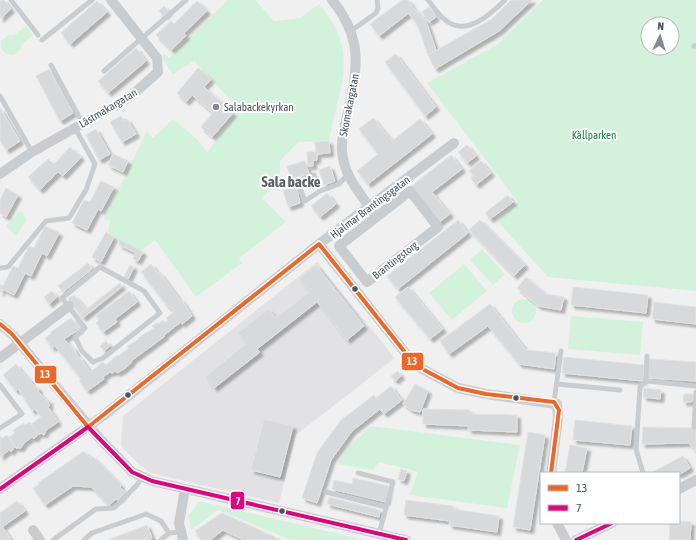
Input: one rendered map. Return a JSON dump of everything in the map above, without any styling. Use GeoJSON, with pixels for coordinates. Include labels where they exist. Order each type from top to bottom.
{"type":"FeatureCollection","features":[{"type":"Feature","properties":{"kind":"street","name":"Lästmakargatan"},"geometry":{"type":"LineString","coordinates":[[0,174],[32,152],[130,97],[158,72],[157,58],[111,0]]}},
{"type":"Feature","properties":{"kind":"street","name":"Skomakargatan"},"geometry":{"type":"LineString","coordinates":[[332,0],[344,15],[351,31],[357,66],[345,125],[342,152],[348,174],[359,194],[376,217]]}},
{"type":"Feature","properties":{"kind":"street","name":"Hjalmar Brantingsgatan"},"geometry":{"type":"LineString","coordinates":[[0,489],[88,427],[320,244],[370,208],[454,143]]}},
{"type":"Feature","properties":{"kind":"street","name":"Brantingstorg"},"geometry":{"type":"LineString","coordinates":[[410,190],[438,227],[367,282],[338,246],[376,217],[410,190]]}},
{"type":"Feature","properties":{"kind":"street"},"geometry":{"type":"LineString","coordinates":[[320,244],[415,365],[458,388],[486,394],[554,402],[557,404],[559,410],[551,472]]}},
{"type":"Feature","properties":{"kind":"street"},"geometry":{"type":"LineString","coordinates":[[0,358],[69,306]]}},
{"type":"Feature","properties":{"kind":"street"},"geometry":{"type":"LineString","coordinates":[[0,324],[19,343],[88,427],[132,472],[142,477],[185,489],[406,540]]}},
{"type":"Feature","properties":{"kind":"street"},"geometry":{"type":"LineString","coordinates":[[680,488],[696,480]]}},
{"type":"Feature","properties":{"kind":"street"},"geometry":{"type":"LineString","coordinates":[[182,536],[179,523],[185,489]]}},
{"type":"Feature","properties":{"kind":"street"},"geometry":{"type":"LineString","coordinates":[[558,524],[566,540]]}},
{"type":"Feature","properties":{"kind":"street"},"geometry":{"type":"LineString","coordinates":[[576,540],[610,524]]}},
{"type":"Feature","properties":{"kind":"street"},"geometry":{"type":"LineString","coordinates":[[33,530],[40,540]]}},
{"type":"Feature","properties":{"kind":"lane"},"geometry":{"type":"LineString","coordinates":[[11,0],[38,35]]}},
{"type":"Feature","properties":{"kind":"lane"},"geometry":{"type":"LineString","coordinates":[[42,40],[92,0]]}},
{"type":"Feature","properties":{"kind":"lane"},"geometry":{"type":"LineString","coordinates":[[104,70],[186,0]]}},
{"type":"Feature","properties":{"kind":"lane"},"geometry":{"type":"LineString","coordinates":[[351,31],[376,12],[378,8],[377,0]]}},
{"type":"Feature","properties":{"kind":"lane"},"geometry":{"type":"LineString","coordinates":[[428,0],[448,22],[465,27],[479,22],[505,0]]}},
{"type":"Feature","properties":{"kind":"lane"},"geometry":{"type":"LineString","coordinates":[[0,268],[8,267],[46,221],[69,218],[86,190],[95,164],[51,65]]}},
{"type":"Feature","properties":{"kind":"lane"},"geometry":{"type":"LineString","coordinates":[[0,96],[32,152]]}},
{"type":"Feature","properties":{"kind":"lane"},"geometry":{"type":"LineString","coordinates":[[320,191],[314,175],[297,181],[305,201],[320,191],[339,184],[348,174]]}},
{"type":"Feature","properties":{"kind":"lane"},"geometry":{"type":"LineString","coordinates":[[100,267],[144,291],[160,313],[103,358],[93,362],[82,351],[76,337],[85,328],[69,306],[62,298],[100,267]]}},
{"type":"Feature","properties":{"kind":"lane"},"geometry":{"type":"LineString","coordinates":[[554,402],[561,351]]}},
{"type":"Feature","properties":{"kind":"lane"},"geometry":{"type":"LineString","coordinates":[[643,472],[636,448],[640,387],[646,381],[647,356]]}},
{"type":"Feature","properties":{"kind":"lane"},"geometry":{"type":"LineString","coordinates":[[646,381],[696,386]]}},
{"type":"Feature","properties":{"kind":"lane"},"geometry":{"type":"LineString","coordinates":[[557,384],[620,390]]}},
{"type":"Feature","properties":{"kind":"lane"},"geometry":{"type":"LineString","coordinates":[[0,385],[22,414],[0,428]]}},
{"type":"Feature","properties":{"kind":"lane"},"geometry":{"type":"LineString","coordinates":[[694,427],[696,392]]}},
{"type":"Feature","properties":{"kind":"lane"},"geometry":{"type":"LineString","coordinates":[[358,473],[393,482],[379,534]]}},
{"type":"Feature","properties":{"kind":"lane"},"geometry":{"type":"LineString","coordinates":[[53,540],[96,508],[114,508],[137,485],[142,477]]}},
{"type":"Feature","properties":{"kind":"lane"},"geometry":{"type":"LineString","coordinates":[[326,492],[386,508]]}},
{"type":"Feature","properties":{"kind":"lane"},"geometry":{"type":"LineString","coordinates":[[84,540],[92,533],[146,514],[161,521],[169,533],[182,536]]}},
{"type":"Feature","properties":{"kind":"lane"},"geometry":{"type":"LineString","coordinates":[[161,540],[169,533]]}},
{"type":"Feature","properties":{"kind":"shaded area"},"geometry":{"type":"Polygon","coordinates":[[[317,262],[395,358],[296,435],[279,503],[150,473],[140,465],[121,446],[123,416],[317,262]]]}},
{"type":"Feature","properties":{"kind":"green space"},"geometry":{"type":"Polygon","coordinates":[[[228,0],[255,0],[274,21],[300,18],[319,4],[332,21],[340,38],[344,70],[329,141],[298,142],[280,161],[280,182],[262,198],[286,222],[239,258],[242,263],[196,297],[155,240],[140,251],[108,234],[110,221],[104,219],[147,131],[153,138],[173,119],[198,140],[207,152],[240,110],[194,61],[173,74],[161,57],[165,54],[169,58],[228,0]]]}},
{"type":"Feature","properties":{"kind":"green space","name":"Källparken"},"geometry":{"type":"Polygon","coordinates":[[[543,0],[696,0],[696,291],[548,277],[497,221],[518,202],[427,83],[498,44],[543,0]]]}},
{"type":"Feature","properties":{"kind":"green space"},"geometry":{"type":"Polygon","coordinates":[[[26,26],[33,35],[21,45],[21,49],[14,55],[6,54],[1,49],[1,41],[8,35],[14,35],[26,26]]]}},
{"type":"Feature","properties":{"kind":"green space"},"geometry":{"type":"Polygon","coordinates":[[[21,210],[27,220],[16,236],[6,226],[21,210]]]}},
{"type":"Feature","properties":{"kind":"green space"},"geometry":{"type":"Polygon","coordinates":[[[482,249],[505,274],[493,285],[470,260],[482,249]]]}},
{"type":"Feature","properties":{"kind":"green space"},"geometry":{"type":"Polygon","coordinates":[[[464,264],[487,291],[452,320],[429,293],[464,264]]]}},
{"type":"Feature","properties":{"kind":"green space"},"geometry":{"type":"Polygon","coordinates":[[[524,299],[533,302],[536,311],[533,320],[524,323],[515,320],[512,311],[515,302],[524,299]]]}},
{"type":"Feature","properties":{"kind":"green space"},"geometry":{"type":"Polygon","coordinates":[[[571,316],[643,322],[640,355],[568,349],[571,316]]]}},
{"type":"Feature","properties":{"kind":"green space"},"geometry":{"type":"Polygon","coordinates":[[[371,426],[520,445],[507,508],[409,495],[418,472],[379,462],[373,470],[338,464],[347,448],[371,426]]]}},
{"type":"Feature","properties":{"kind":"green space"},"geometry":{"type":"Polygon","coordinates":[[[199,501],[365,540],[291,540],[218,510],[191,530],[188,517],[199,501]]]}},
{"type":"Feature","properties":{"kind":"building"},"geometry":{"type":"Polygon","coordinates":[[[4,0],[11,9],[0,19],[0,1],[4,0]]]}},
{"type":"Feature","properties":{"kind":"building"},"geometry":{"type":"Polygon","coordinates":[[[402,0],[408,0],[414,9],[379,36],[370,24],[402,0]]]}},
{"type":"Feature","properties":{"kind":"building"},"geometry":{"type":"Polygon","coordinates":[[[511,0],[532,0],[499,31],[435,69],[428,55],[492,19],[511,0]]]}},
{"type":"Feature","properties":{"kind":"building"},"geometry":{"type":"Polygon","coordinates":[[[97,1],[107,12],[70,44],[61,33],[97,1]]]}},
{"type":"Feature","properties":{"kind":"building"},"geometry":{"type":"Polygon","coordinates":[[[197,1],[207,11],[184,33],[186,36],[171,50],[156,35],[171,21],[174,24],[197,1]]]}},
{"type":"Feature","properties":{"kind":"building"},"geometry":{"type":"Polygon","coordinates":[[[164,6],[169,11],[164,16],[159,11],[164,6]]]}},
{"type":"Feature","properties":{"kind":"building"},"geometry":{"type":"Polygon","coordinates":[[[429,7],[436,17],[429,22],[422,12],[429,7]]]}},
{"type":"Feature","properties":{"kind":"building"},"geometry":{"type":"Polygon","coordinates":[[[415,9],[426,21],[436,50],[428,55],[418,26],[409,14],[415,9]]]}},
{"type":"Feature","properties":{"kind":"building"},"geometry":{"type":"Polygon","coordinates":[[[136,48],[146,61],[108,93],[98,81],[136,48]]]}},
{"type":"Feature","properties":{"kind":"building"},"geometry":{"type":"Polygon","coordinates":[[[396,54],[436,107],[425,116],[385,62],[396,54]]]}},
{"type":"Feature","properties":{"kind":"building","name":"Salabackekyrkan"},"geometry":{"type":"Polygon","coordinates":[[[198,68],[211,79],[204,87],[233,113],[212,137],[201,127],[213,113],[192,95],[186,102],[177,93],[198,68]]]}},
{"type":"Feature","properties":{"kind":"building"},"geometry":{"type":"Polygon","coordinates":[[[49,69],[73,113],[60,121],[36,76],[49,69]]]}},
{"type":"Feature","properties":{"kind":"building"},"geometry":{"type":"Polygon","coordinates":[[[0,108],[20,141],[6,150],[0,140],[0,108]]]}},
{"type":"Feature","properties":{"kind":"building"},"geometry":{"type":"Polygon","coordinates":[[[121,116],[124,121],[127,119],[136,134],[122,142],[110,122],[121,116]]]}},
{"type":"Feature","properties":{"kind":"building"},"geometry":{"type":"Polygon","coordinates":[[[373,118],[392,141],[420,119],[432,134],[368,184],[357,171],[378,154],[359,129],[373,118]]]}},
{"type":"Feature","properties":{"kind":"building"},"geometry":{"type":"Polygon","coordinates":[[[96,129],[110,154],[99,160],[86,135],[96,129]]]}},
{"type":"Feature","properties":{"kind":"building"},"geometry":{"type":"Polygon","coordinates":[[[329,141],[330,153],[317,154],[317,160],[313,160],[313,166],[308,166],[307,152],[316,152],[315,142],[329,141]]]}},
{"type":"Feature","properties":{"kind":"building"},"geometry":{"type":"Polygon","coordinates":[[[467,145],[476,156],[467,163],[458,152],[467,145]]]}},
{"type":"Feature","properties":{"kind":"building"},"geometry":{"type":"Polygon","coordinates":[[[70,147],[81,157],[63,176],[58,172],[40,190],[28,177],[48,159],[54,164],[70,147]]]}},
{"type":"Feature","properties":{"kind":"building"},"geometry":{"type":"Polygon","coordinates":[[[113,154],[128,161],[123,172],[108,165],[113,154]]]}},
{"type":"Feature","properties":{"kind":"building"},"geometry":{"type":"Polygon","coordinates":[[[451,155],[462,169],[432,192],[450,214],[437,224],[409,188],[451,155]]]}},
{"type":"Feature","properties":{"kind":"building"},"geometry":{"type":"Polygon","coordinates":[[[305,161],[309,174],[291,179],[287,166],[305,161]]]}},
{"type":"Feature","properties":{"kind":"building"},"geometry":{"type":"Polygon","coordinates":[[[481,161],[491,173],[476,185],[471,178],[474,176],[469,171],[481,161]]]}},
{"type":"Feature","properties":{"kind":"building"},"geometry":{"type":"Polygon","coordinates":[[[330,166],[335,181],[324,185],[319,170],[330,166]]]}},
{"type":"Feature","properties":{"kind":"building"},"geometry":{"type":"Polygon","coordinates":[[[101,181],[114,187],[101,211],[98,209],[87,230],[72,223],[84,200],[90,202],[101,181]]]}},
{"type":"Feature","properties":{"kind":"building"},"geometry":{"type":"Polygon","coordinates":[[[296,186],[300,203],[288,207],[283,190],[296,186]]]}},
{"type":"Feature","properties":{"kind":"building"},"geometry":{"type":"Polygon","coordinates":[[[6,188],[18,195],[6,217],[0,213],[0,200],[6,188]]]}},
{"type":"Feature","properties":{"kind":"building"},"geometry":{"type":"Polygon","coordinates":[[[327,193],[336,204],[320,217],[311,206],[327,193]]]}},
{"type":"Feature","properties":{"kind":"building"},"geometry":{"type":"Polygon","coordinates":[[[508,195],[513,202],[490,219],[485,213],[508,195]]]}},
{"type":"Feature","properties":{"kind":"building"},"geometry":{"type":"Polygon","coordinates":[[[458,220],[468,233],[398,289],[387,276],[458,220]]]}},
{"type":"Feature","properties":{"kind":"building"},"geometry":{"type":"Polygon","coordinates":[[[480,220],[525,265],[514,276],[469,230],[480,220]]]}},
{"type":"Feature","properties":{"kind":"building"},"geometry":{"type":"Polygon","coordinates":[[[45,226],[59,233],[47,256],[42,253],[31,276],[25,273],[14,295],[2,289],[0,293],[0,284],[3,286],[13,266],[18,268],[29,246],[34,248],[45,226]]]}},
{"type":"Feature","properties":{"kind":"building"},"geometry":{"type":"Polygon","coordinates":[[[106,232],[114,237],[101,262],[92,257],[106,232]]]}},
{"type":"Feature","properties":{"kind":"building"},"geometry":{"type":"Polygon","coordinates":[[[119,239],[143,252],[138,261],[133,259],[136,253],[119,245],[119,239]]]}},
{"type":"Feature","properties":{"kind":"building"},"geometry":{"type":"Polygon","coordinates":[[[88,263],[92,269],[63,292],[58,286],[88,263]]]}},
{"type":"Feature","properties":{"kind":"building"},"geometry":{"type":"Polygon","coordinates":[[[151,264],[159,274],[160,273],[180,300],[181,299],[192,316],[182,324],[181,322],[164,335],[165,336],[131,361],[132,362],[124,369],[117,373],[115,371],[112,373],[110,372],[103,377],[104,379],[87,391],[79,381],[81,379],[55,346],[52,348],[45,338],[71,318],[80,329],[64,339],[72,348],[73,347],[79,358],[80,357],[90,372],[103,362],[106,365],[117,355],[118,356],[129,348],[127,346],[154,328],[152,326],[163,320],[165,323],[168,320],[166,318],[174,312],[169,306],[168,307],[141,272],[151,264]]]}},
{"type":"Feature","properties":{"kind":"building"},"geometry":{"type":"Polygon","coordinates":[[[130,265],[134,267],[128,279],[124,277],[130,265]]]}},
{"type":"Feature","properties":{"kind":"building"},"geometry":{"type":"Polygon","coordinates":[[[316,265],[364,326],[347,340],[317,302],[257,349],[260,352],[214,388],[205,377],[246,344],[238,333],[268,309],[276,318],[309,292],[299,279],[316,265]]]}},
{"type":"Feature","properties":{"kind":"building"},"geometry":{"type":"Polygon","coordinates":[[[526,277],[546,294],[564,297],[561,310],[538,306],[517,288],[526,277]]]}},
{"type":"Feature","properties":{"kind":"building"},"geometry":{"type":"Polygon","coordinates":[[[120,283],[122,286],[83,318],[80,314],[120,283]]]}},
{"type":"Feature","properties":{"kind":"building"},"geometry":{"type":"Polygon","coordinates":[[[408,287],[443,329],[430,339],[395,297],[408,287]]]}},
{"type":"Feature","properties":{"kind":"building"},"geometry":{"type":"Polygon","coordinates":[[[573,287],[648,295],[646,313],[571,305],[573,287]]]}},
{"type":"Feature","properties":{"kind":"building"},"geometry":{"type":"Polygon","coordinates":[[[52,291],[57,297],[49,304],[44,297],[52,291]]]}},
{"type":"Feature","properties":{"kind":"building"},"geometry":{"type":"Polygon","coordinates":[[[129,291],[137,302],[115,319],[117,322],[103,332],[96,323],[99,320],[96,316],[129,291]]]}},
{"type":"Feature","properties":{"kind":"building"},"geometry":{"type":"Polygon","coordinates":[[[74,295],[86,309],[80,314],[68,299],[74,295]]]}},
{"type":"Feature","properties":{"kind":"building"},"geometry":{"type":"Polygon","coordinates":[[[654,302],[696,307],[696,324],[652,319],[654,302]]]}},
{"type":"Feature","properties":{"kind":"building"},"geometry":{"type":"Polygon","coordinates":[[[490,304],[526,350],[556,353],[554,369],[519,364],[488,326],[449,354],[440,341],[490,304]]]}},
{"type":"Feature","properties":{"kind":"building"},"geometry":{"type":"Polygon","coordinates":[[[106,341],[110,346],[104,351],[100,346],[106,341]]]}},
{"type":"Feature","properties":{"kind":"building"},"geometry":{"type":"Polygon","coordinates":[[[564,357],[644,365],[643,381],[562,373],[564,357]]]}},
{"type":"Feature","properties":{"kind":"building"},"geometry":{"type":"Polygon","coordinates":[[[649,359],[696,362],[696,381],[648,378],[649,359]]]}},
{"type":"Feature","properties":{"kind":"building"},"geometry":{"type":"Polygon","coordinates":[[[16,364],[28,379],[30,378],[31,383],[39,389],[38,391],[46,400],[50,401],[48,403],[50,405],[48,407],[58,422],[46,430],[44,435],[41,433],[39,435],[31,424],[41,417],[35,409],[32,411],[18,389],[16,391],[3,375],[16,364]]]}},
{"type":"Feature","properties":{"kind":"building"},"geometry":{"type":"Polygon","coordinates":[[[398,371],[401,376],[395,381],[391,376],[398,371]]]}},
{"type":"Feature","properties":{"kind":"building"},"geometry":{"type":"Polygon","coordinates":[[[415,384],[428,391],[420,412],[411,410],[403,404],[415,384]]]}},
{"type":"Feature","properties":{"kind":"building"},"geometry":{"type":"Polygon","coordinates":[[[391,386],[402,400],[384,414],[380,409],[352,431],[331,460],[317,503],[302,498],[317,453],[341,420],[374,395],[376,398],[391,386]]]}},
{"type":"Feature","properties":{"kind":"building"},"geometry":{"type":"Polygon","coordinates":[[[644,388],[661,390],[660,399],[643,397],[644,388]]]}},
{"type":"Feature","properties":{"kind":"building"},"geometry":{"type":"Polygon","coordinates":[[[684,394],[693,394],[692,402],[683,402],[684,394]]]}},
{"type":"Feature","properties":{"kind":"building"},"geometry":{"type":"Polygon","coordinates":[[[423,409],[470,410],[470,414],[517,415],[517,432],[468,430],[469,426],[423,424],[423,409]]]}},
{"type":"Feature","properties":{"kind":"building"},"geometry":{"type":"Polygon","coordinates":[[[264,419],[293,426],[280,477],[251,470],[264,419]]]}},
{"type":"Feature","properties":{"kind":"building"},"geometry":{"type":"Polygon","coordinates":[[[575,420],[632,426],[630,445],[573,440],[575,420]]]}},
{"type":"Feature","properties":{"kind":"building"},"geometry":{"type":"Polygon","coordinates":[[[30,422],[38,434],[34,439],[32,437],[24,443],[21,448],[16,448],[9,437],[15,433],[13,430],[24,423],[25,425],[30,422]]]}},
{"type":"Feature","properties":{"kind":"building"},"geometry":{"type":"Polygon","coordinates":[[[643,427],[696,428],[696,453],[689,443],[642,444],[643,427]]]}},
{"type":"Feature","properties":{"kind":"building"},"geometry":{"type":"Polygon","coordinates":[[[528,432],[545,435],[530,530],[513,527],[528,432]]]}},
{"type":"Feature","properties":{"kind":"building"},"geometry":{"type":"Polygon","coordinates":[[[7,435],[15,446],[11,452],[9,450],[0,457],[0,436],[2,438],[7,435]]]}},
{"type":"Feature","properties":{"kind":"building"},"geometry":{"type":"Polygon","coordinates":[[[570,445],[587,448],[582,472],[565,472],[570,445]]]}},
{"type":"Feature","properties":{"kind":"building"},"geometry":{"type":"Polygon","coordinates":[[[84,451],[90,458],[92,456],[121,485],[120,487],[125,492],[118,500],[116,499],[109,505],[91,487],[73,486],[45,505],[33,488],[84,451]]]}},
{"type":"Feature","properties":{"kind":"building"},"geometry":{"type":"Polygon","coordinates":[[[683,456],[690,468],[680,474],[680,472],[653,472],[683,456]]]}},
{"type":"Feature","properties":{"kind":"building"},"geometry":{"type":"Polygon","coordinates":[[[401,469],[407,471],[404,481],[398,479],[401,469]]]}},
{"type":"Feature","properties":{"kind":"building"},"geometry":{"type":"Polygon","coordinates":[[[353,478],[389,486],[386,502],[332,489],[334,480],[352,484],[353,478]]]}},
{"type":"Feature","properties":{"kind":"building"},"geometry":{"type":"Polygon","coordinates":[[[329,497],[380,510],[379,517],[327,504],[329,497]]]}},
{"type":"Feature","properties":{"kind":"building"},"geometry":{"type":"Polygon","coordinates":[[[406,500],[453,506],[453,509],[499,516],[497,532],[449,525],[450,521],[404,515],[406,500]]]}},
{"type":"Feature","properties":{"kind":"building"},"geometry":{"type":"Polygon","coordinates":[[[17,501],[25,511],[2,527],[11,539],[0,540],[0,513],[17,501]]]}},
{"type":"Feature","properties":{"kind":"building"},"geometry":{"type":"Polygon","coordinates":[[[222,513],[281,540],[244,540],[223,530],[210,540],[201,540],[195,531],[222,513]]]}},
{"type":"Feature","properties":{"kind":"building"},"geometry":{"type":"Polygon","coordinates":[[[680,521],[691,522],[690,540],[669,540],[670,524],[680,524],[680,521]]]}},
{"type":"Feature","properties":{"kind":"building"},"geometry":{"type":"Polygon","coordinates":[[[147,525],[152,538],[147,540],[108,540],[147,525]]]}},
{"type":"Feature","properties":{"kind":"transit line","name":"13"},"geometry":{"type":"LineString","coordinates":[[319,244],[415,365],[458,388],[486,394],[554,402]]}},
{"type":"Feature","properties":{"kind":"transit line","name":"13"},"geometry":{"type":"LineString","coordinates":[[88,427],[319,244]]}},
{"type":"Feature","properties":{"kind":"transit line","name":"13"},"geometry":{"type":"LineString","coordinates":[[0,324],[12,334],[88,427]]}},
{"type":"Feature","properties":{"kind":"transit line","name":"13"},"geometry":{"type":"LineString","coordinates":[[551,472],[559,410],[554,402]]}},
{"type":"Feature","properties":{"kind":"transit line","name":"7"},"geometry":{"type":"LineString","coordinates":[[88,427],[132,472],[152,481],[406,540]]}},
{"type":"Feature","properties":{"kind":"transit line","name":"7"},"geometry":{"type":"LineString","coordinates":[[0,489],[88,427]]}},
{"type":"Feature","properties":{"kind":"transit line","name":"7"},"geometry":{"type":"LineString","coordinates":[[576,540],[610,524]]}},
{"type":"Feature","properties":{"kind":"place","name":"Salabackekyrkan"},"geometry":{"type":"Point","coordinates":[216,107]}},
{"type":"Feature","properties":{"kind":"district","name":"Sala backe"},"geometry":{"type":"Point","coordinates":[291,182]}}]}
